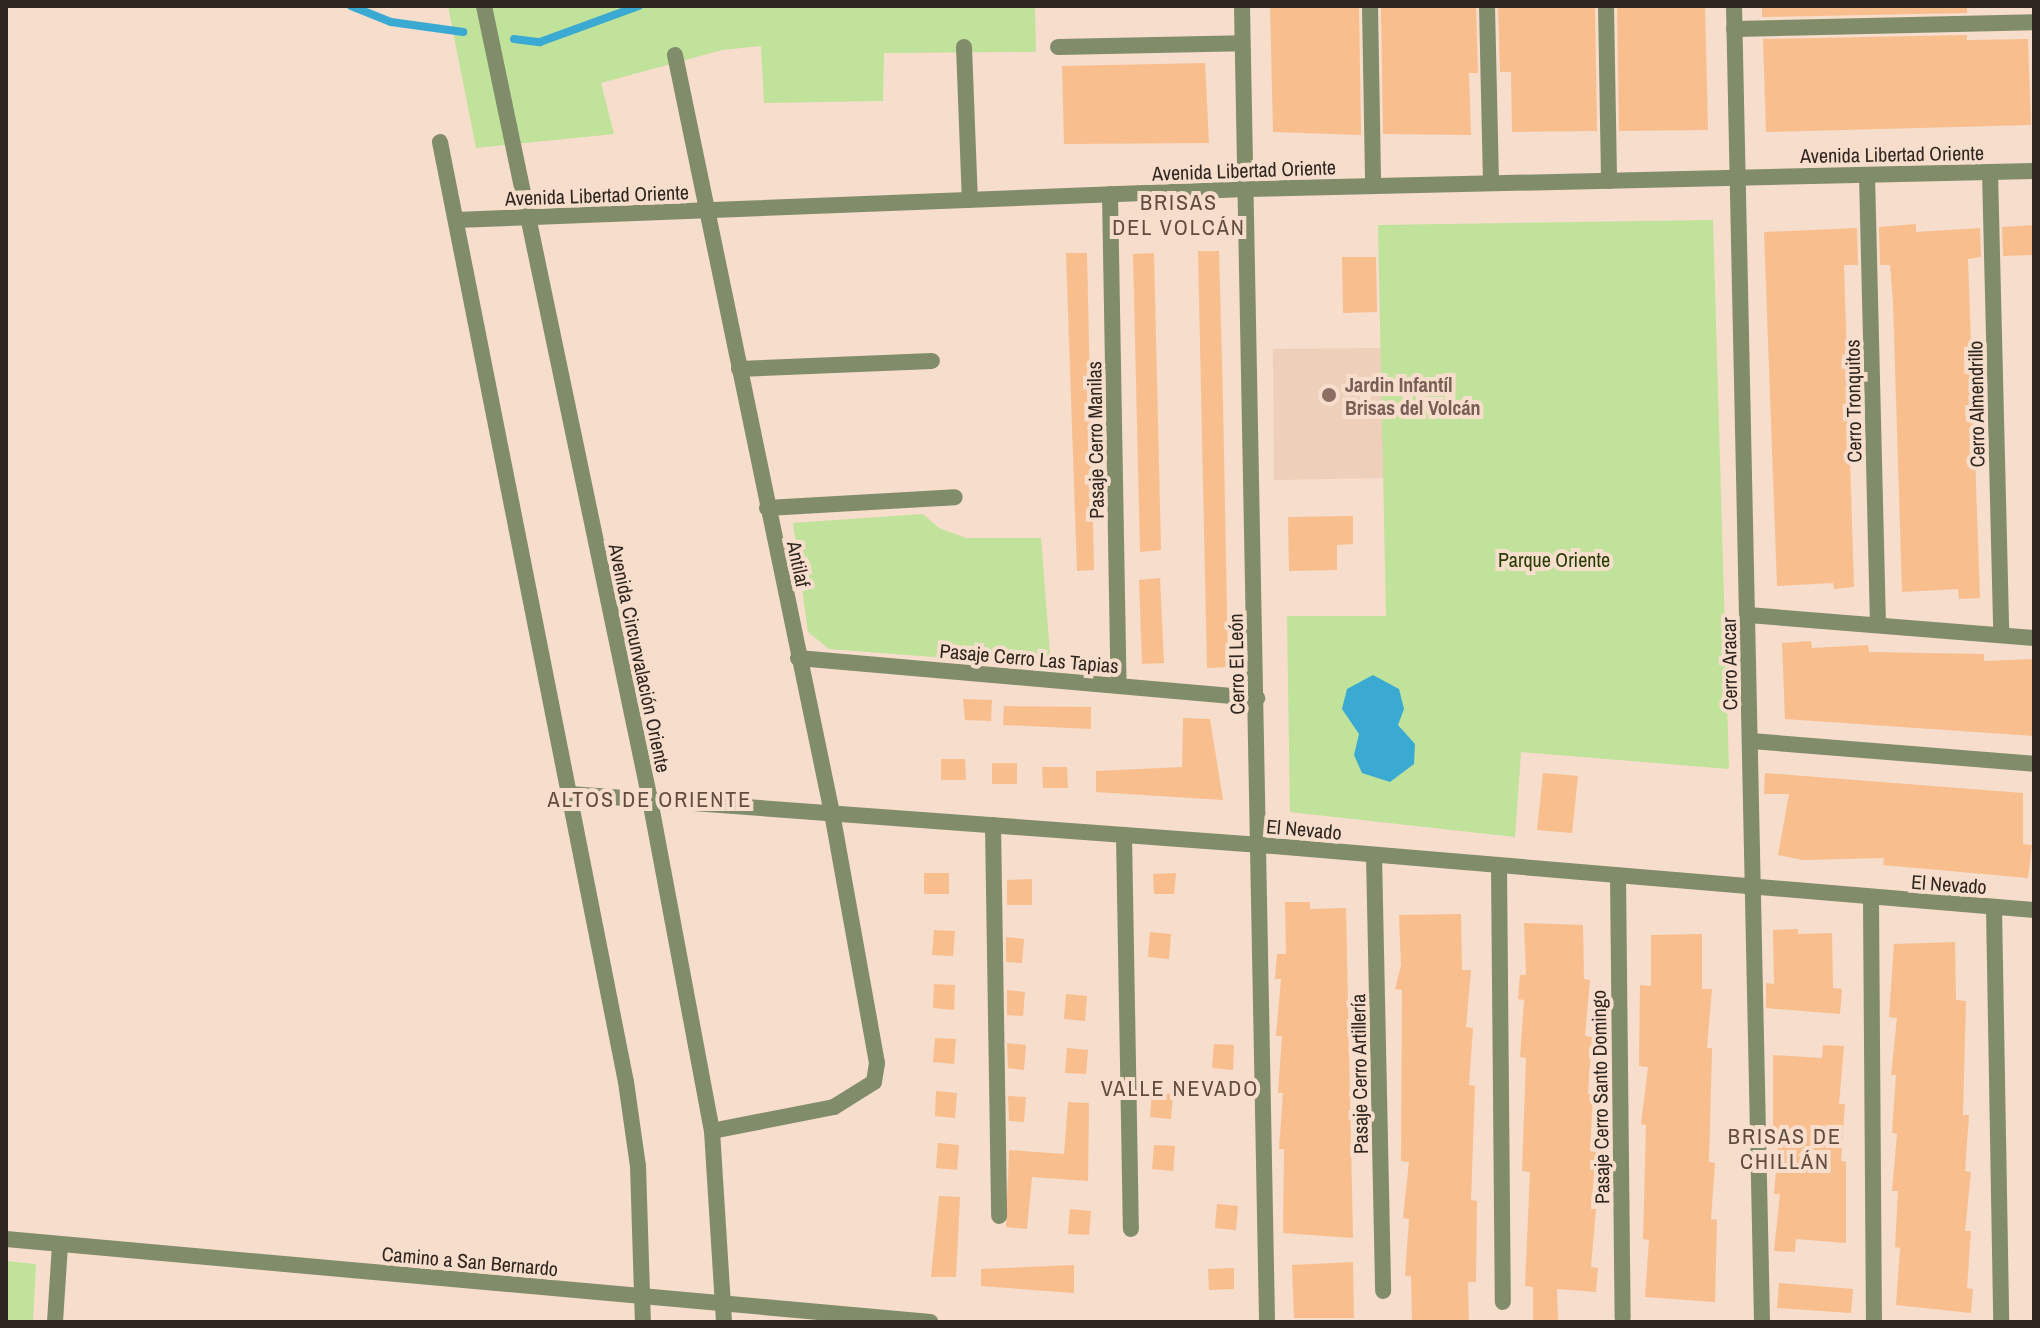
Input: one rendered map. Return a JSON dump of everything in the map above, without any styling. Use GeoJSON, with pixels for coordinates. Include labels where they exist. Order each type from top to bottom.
{"type":"FeatureCollection","features":[{"type":"Feature","properties":{"kind":"street","name":"Avenida Circunvalación Oriente"},"geometry":{"type":"LineString","coordinates":[[484,6],[525,218],[650,800],[712,1131],[724,1322]]}},
{"type":"Feature","properties":{"kind":"street","name":"Cerro El León"},"geometry":{"type":"LineString","coordinates":[[1242,6],[1267,1322]]}},
{"type":"Feature","properties":{"kind":"street"},"geometry":{"type":"LineString","coordinates":[[1370,6],[1373,186]]}},
{"type":"Feature","properties":{"kind":"street"},"geometry":{"type":"LineString","coordinates":[[1487,6],[1491,183]]}},
{"type":"Feature","properties":{"kind":"street"},"geometry":{"type":"LineString","coordinates":[[1606,6],[1609,181]]}},
{"type":"Feature","properties":{"kind":"street","name":"Cerro Aracar"},"geometry":{"type":"LineString","coordinates":[[1734,6],[1762,1322]]}},
{"type":"Feature","properties":{"kind":"street"},"geometry":{"type":"LineString","coordinates":[[1734,29],[2034,22]]}},
{"type":"Feature","properties":{"kind":"street"},"geometry":{"type":"LineString","coordinates":[[1058,47],[1242,43]]}},
{"type":"Feature","properties":{"kind":"street"},"geometry":{"type":"LineString","coordinates":[[964,47],[970,200]]}},
{"type":"Feature","properties":{"kind":"street","name":"Antilaf"},"geometry":{"type":"LineString","coordinates":[[675,55],[832,813],[877,1063],[874,1082],[834,1107],[712,1131]]}},
{"type":"Feature","properties":{"kind":"street"},"geometry":{"type":"LineString","coordinates":[[440,142],[626,1082],[638,1166],[643,1322]]}},
{"type":"Feature","properties":{"kind":"street","name":"Avenida Libertad Oriente"},"geometry":{"type":"LineString","coordinates":[[456,220],[1246,189],[2034,171]]}},
{"type":"Feature","properties":{"kind":"street","name":"Cerro Almendrillo"},"geometry":{"type":"LineString","coordinates":[[1990,172],[2001,635]]}},
{"type":"Feature","properties":{"kind":"street","name":"Cerro Tronquitos"},"geometry":{"type":"LineString","coordinates":[[1867,175],[1878,625]]}},
{"type":"Feature","properties":{"kind":"street","name":"Pasaje Cerro Manilas"},"geometry":{"type":"LineString","coordinates":[[1110,194],[1119,686]]}},
{"type":"Feature","properties":{"kind":"street"},"geometry":{"type":"LineString","coordinates":[[739,369],[932,361]]}},
{"type":"Feature","properties":{"kind":"street"},"geometry":{"type":"LineString","coordinates":[[767,508],[955,497]]}},
{"type":"Feature","properties":{"kind":"street"},"geometry":{"type":"LineString","coordinates":[[1748,615],[2034,638]]}},
{"type":"Feature","properties":{"kind":"street","name":"Pasaje Cerro Las Tapias"},"geometry":{"type":"LineString","coordinates":[[798,658],[1257,698]]}},
{"type":"Feature","properties":{"kind":"street"},"geometry":{"type":"LineString","coordinates":[[1751,741],[2034,764]]}},
{"type":"Feature","properties":{"kind":"street","name":"El Nevado"},"geometry":{"type":"LineString","coordinates":[[570,794],[1260,845],[1871,899],[2034,910]]}},
{"type":"Feature","properties":{"kind":"street"},"geometry":{"type":"LineString","coordinates":[[993,825],[999,1216]]}},
{"type":"Feature","properties":{"kind":"street"},"geometry":{"type":"LineString","coordinates":[[1124,835],[1131,1229]]}},
{"type":"Feature","properties":{"kind":"street","name":"Pasaje Cerro Artillería"},"geometry":{"type":"LineString","coordinates":[[1374,855],[1383,1291]]}},
{"type":"Feature","properties":{"kind":"street"},"geometry":{"type":"LineString","coordinates":[[1499,866],[1503,1302]]}},
{"type":"Feature","properties":{"kind":"street","name":"Pasaje Cerro Santo Domingo"},"geometry":{"type":"LineString","coordinates":[[1618,876],[1623,1318]]}},
{"type":"Feature","properties":{"kind":"street"},"geometry":{"type":"LineString","coordinates":[[1871,899],[1874,1322]]}},
{"type":"Feature","properties":{"kind":"street"},"geometry":{"type":"LineString","coordinates":[[1994,907],[2001,1322]]}},
{"type":"Feature","properties":{"kind":"street","name":"Camino a San Bernardo"},"geometry":{"type":"LineString","coordinates":[[6,1239],[930,1322]]}},
{"type":"Feature","properties":{"kind":"street"},"geometry":{"type":"LineString","coordinates":[[55,1322],[60,1244]]}},
{"type":"Feature","properties":{"kind":"shaded area","name":"Jardin Infantíl Brisas del Volcán"},"geometry":{"type":"Polygon","coordinates":[[[1384,348],[1385,478],[1274,480],[1273,349],[1384,348]]]}},
{"type":"Feature","properties":{"kind":"green space"},"geometry":{"type":"Polygon","coordinates":[[[448,6],[1035,6],[1036,52],[884,53],[883,101],[764,103],[761,46],[722,50],[601,83],[614,134],[476,148],[448,6]]]}},
{"type":"Feature","properties":{"kind":"green space","name":"Parque Oriente"},"geometry":{"type":"Polygon","coordinates":[[[1713,220],[1729,769],[1521,752],[1515,837],[1290,812],[1287,616],[1386,616],[1378,225],[1713,220]]]}},
{"type":"Feature","properties":{"kind":"green space"},"geometry":{"type":"Polygon","coordinates":[[[923,514],[939,528],[966,538],[1041,538],[1051,666],[829,649],[808,632],[793,523],[923,514]]]}},
{"type":"Feature","properties":{"kind":"green space"},"geometry":{"type":"Polygon","coordinates":[[[6,1261],[36,1264],[33,1322],[6,1322],[6,1261]]]}},
{"type":"Feature","properties":{"kind":"water"},"geometry":{"type":"Polygon","coordinates":[[[1373,675],[1399,689],[1404,709],[1398,725],[1415,744],[1414,764],[1390,782],[1362,773],[1354,755],[1359,734],[1342,709],[1347,689],[1373,675]]]}},
{"type":"Feature","properties":{"kind":"building"},"geometry":{"type":"Polygon","coordinates":[[[1270,6],[1359,6],[1361,135],[1273,132],[1270,6]]]}},
{"type":"Feature","properties":{"kind":"building"},"geometry":{"type":"Polygon","coordinates":[[[1381,6],[1476,6],[1478,73],[1469,73],[1471,135],[1383,134],[1381,6]]]}},
{"type":"Feature","properties":{"kind":"building"},"geometry":{"type":"Polygon","coordinates":[[[1498,6],[1595,6],[1597,131],[1512,132],[1511,72],[1500,72],[1498,6]]]}},
{"type":"Feature","properties":{"kind":"building"},"geometry":{"type":"Polygon","coordinates":[[[1617,6],[1705,6],[1708,130],[1619,131],[1617,6]]]}},
{"type":"Feature","properties":{"kind":"building"},"geometry":{"type":"Polygon","coordinates":[[[1762,6],[1967,6],[1967,13],[1762,17],[1762,6]]]}},
{"type":"Feature","properties":{"kind":"building"},"geometry":{"type":"Polygon","coordinates":[[[1967,35],[1967,40],[2028,39],[2031,125],[1766,132],[1763,39],[1967,35]]]}},
{"type":"Feature","properties":{"kind":"building"},"geometry":{"type":"Polygon","coordinates":[[[1205,63],[1209,143],[1064,144],[1062,66],[1205,63]]]}},
{"type":"Feature","properties":{"kind":"building"},"geometry":{"type":"Polygon","coordinates":[[[1916,224],[1916,232],[1980,228],[1981,257],[1968,259],[1980,598],[1959,599],[1958,589],[1902,592],[1893,303],[1890,265],[1880,265],[1879,227],[1916,224]]]}},
{"type":"Feature","properties":{"kind":"building"},"geometry":{"type":"Polygon","coordinates":[[[2034,225],[2034,255],[2003,256],[2002,227],[2034,225]]]}},
{"type":"Feature","properties":{"kind":"building"},"geometry":{"type":"Polygon","coordinates":[[[1857,228],[1858,265],[1844,265],[1854,587],[1834,589],[1833,583],[1777,586],[1764,232],[1857,228]]]}},
{"type":"Feature","properties":{"kind":"building"},"geometry":{"type":"Polygon","coordinates":[[[1198,251],[1219,251],[1223,401],[1228,667],[1207,668],[1198,251]]]}},
{"type":"Feature","properties":{"kind":"building"},"geometry":{"type":"Polygon","coordinates":[[[1066,253],[1087,253],[1094,570],[1077,571],[1066,253]]]}},
{"type":"Feature","properties":{"kind":"building"},"geometry":{"type":"Polygon","coordinates":[[[1154,253],[1161,550],[1140,552],[1133,254],[1154,253]]]}},
{"type":"Feature","properties":{"kind":"building"},"geometry":{"type":"Polygon","coordinates":[[[1342,257],[1376,257],[1377,312],[1343,313],[1342,257]]]}},
{"type":"Feature","properties":{"kind":"building"},"geometry":{"type":"Polygon","coordinates":[[[1353,516],[1353,544],[1337,545],[1337,570],[1289,571],[1288,517],[1353,516]]]}},
{"type":"Feature","properties":{"kind":"building"},"geometry":{"type":"Polygon","coordinates":[[[1160,578],[1164,663],[1142,664],[1139,580],[1160,578]]]}},
{"type":"Feature","properties":{"kind":"building"},"geometry":{"type":"Polygon","coordinates":[[[1811,641],[1812,648],[1868,645],[1869,652],[1984,654],[1984,661],[2034,659],[2034,736],[1785,719],[1782,643],[1811,641]]]}},
{"type":"Feature","properties":{"kind":"building"},"geometry":{"type":"Polygon","coordinates":[[[963,699],[992,700],[991,721],[965,720],[963,699]]]}},
{"type":"Feature","properties":{"kind":"building"},"geometry":{"type":"Polygon","coordinates":[[[1004,706],[1091,707],[1091,729],[1003,725],[1004,706]]]}},
{"type":"Feature","properties":{"kind":"building"},"geometry":{"type":"Polygon","coordinates":[[[1183,718],[1210,719],[1223,800],[1096,792],[1096,771],[1182,767],[1183,718]]]}},
{"type":"Feature","properties":{"kind":"building"},"geometry":{"type":"Polygon","coordinates":[[[941,759],[965,759],[966,780],[941,780],[941,759]]]}},
{"type":"Feature","properties":{"kind":"building"},"geometry":{"type":"Polygon","coordinates":[[[992,763],[1017,763],[1017,784],[992,784],[992,763]]]}},
{"type":"Feature","properties":{"kind":"building"},"geometry":{"type":"Polygon","coordinates":[[[1042,767],[1067,767],[1068,788],[1043,788],[1042,767]]]}},
{"type":"Feature","properties":{"kind":"building"},"geometry":{"type":"Polygon","coordinates":[[[1543,773],[1578,776],[1572,833],[1537,830],[1543,773]]]}},
{"type":"Feature","properties":{"kind":"building"},"geometry":{"type":"Polygon","coordinates":[[[1765,773],[2023,793],[2023,844],[2032,845],[2028,878],[1883,865],[1884,858],[1803,860],[1778,855],[1789,794],[1764,794],[1765,773]]]}},
{"type":"Feature","properties":{"kind":"building"},"geometry":{"type":"Polygon","coordinates":[[[924,873],[949,873],[949,894],[924,894],[924,873]]]}},
{"type":"Feature","properties":{"kind":"building"},"geometry":{"type":"Polygon","coordinates":[[[1176,873],[1174,894],[1154,894],[1153,874],[1176,873]]]}},
{"type":"Feature","properties":{"kind":"building"},"geometry":{"type":"Polygon","coordinates":[[[1032,879],[1032,905],[1007,905],[1007,880],[1032,879]]]}},
{"type":"Feature","properties":{"kind":"building"},"geometry":{"type":"Polygon","coordinates":[[[1285,902],[1310,902],[1310,909],[1346,908],[1353,1238],[1283,1233],[1284,1149],[1279,1149],[1283,1093],[1278,1093],[1282,1036],[1276,1036],[1281,979],[1275,979],[1277,954],[1286,954],[1285,902]]]}},
{"type":"Feature","properties":{"kind":"building"},"geometry":{"type":"Polygon","coordinates":[[[1461,914],[1462,970],[1471,970],[1466,1027],[1473,1028],[1469,1085],[1475,1086],[1471,1200],[1477,1201],[1476,1282],[1468,1282],[1469,1322],[1412,1322],[1411,1276],[1405,1276],[1409,1219],[1403,1218],[1409,1162],[1401,1161],[1402,990],[1395,989],[1401,965],[1399,915],[1461,914]]]}},
{"type":"Feature","properties":{"kind":"building"},"geometry":{"type":"Polygon","coordinates":[[[1524,923],[1583,925],[1584,979],[1590,980],[1585,1036],[1592,1037],[1588,1094],[1593,1095],[1590,1151],[1596,1152],[1591,1209],[1596,1209],[1591,1267],[1598,1268],[1596,1292],[1557,1289],[1558,1322],[1533,1322],[1533,1287],[1525,1286],[1530,1172],[1522,1171],[1526,1058],[1520,1057],[1524,1000],[1518,999],[1520,975],[1526,975],[1524,923]]]}},
{"type":"Feature","properties":{"kind":"building"},"geometry":{"type":"Polygon","coordinates":[[[1798,929],[1798,934],[1832,933],[1833,988],[1842,989],[1840,1014],[1766,1008],[1766,983],[1774,984],[1773,930],[1798,929]]]}},
{"type":"Feature","properties":{"kind":"building"},"geometry":{"type":"Polygon","coordinates":[[[934,930],[955,931],[953,956],[932,955],[934,930]]]}},
{"type":"Feature","properties":{"kind":"building"},"geometry":{"type":"Polygon","coordinates":[[[1150,932],[1171,934],[1169,959],[1148,957],[1150,932]]]}},
{"type":"Feature","properties":{"kind":"building"},"geometry":{"type":"Polygon","coordinates":[[[1702,934],[1702,989],[1712,989],[1707,1048],[1712,1048],[1709,1162],[1715,1163],[1711,1219],[1717,1220],[1715,1302],[1645,1297],[1649,1240],[1643,1239],[1646,1125],[1641,1124],[1648,1067],[1639,1066],[1640,985],[1651,986],[1651,935],[1702,934]]]}},
{"type":"Feature","properties":{"kind":"building"},"geometry":{"type":"Polygon","coordinates":[[[1006,937],[1024,939],[1022,963],[1006,962],[1006,937]]]}},
{"type":"Feature","properties":{"kind":"building"},"geometry":{"type":"Polygon","coordinates":[[[1955,942],[1956,1000],[1966,1001],[1963,1115],[1969,1115],[1965,1171],[1971,1172],[1965,1231],[1971,1231],[1967,1288],[1973,1289],[1971,1313],[1896,1305],[1900,1248],[1895,1247],[1898,1191],[1892,1191],[1897,1134],[1892,1133],[1896,1075],[1891,1075],[1897,1018],[1889,1017],[1894,944],[1955,942]]]}},
{"type":"Feature","properties":{"kind":"building"},"geometry":{"type":"Polygon","coordinates":[[[934,984],[955,985],[954,1010],[933,1008],[934,984]]]}},
{"type":"Feature","properties":{"kind":"building"},"geometry":{"type":"Polygon","coordinates":[[[1007,990],[1025,992],[1023,1016],[1007,1015],[1007,990]]]}},
{"type":"Feature","properties":{"kind":"building"},"geometry":{"type":"Polygon","coordinates":[[[1066,994],[1087,996],[1085,1021],[1064,1019],[1066,994]]]}},
{"type":"Feature","properties":{"kind":"building"},"geometry":{"type":"Polygon","coordinates":[[[935,1038],[956,1039],[954,1064],[933,1062],[935,1038]]]}},
{"type":"Feature","properties":{"kind":"building"},"geometry":{"type":"Polygon","coordinates":[[[1007,1043],[1026,1045],[1024,1070],[1008,1068],[1007,1043]]]}},
{"type":"Feature","properties":{"kind":"building"},"geometry":{"type":"Polygon","coordinates":[[[1214,1044],[1234,1045],[1233,1070],[1212,1068],[1214,1044]]]}},
{"type":"Feature","properties":{"kind":"building"},"geometry":{"type":"Polygon","coordinates":[[[1823,1045],[1844,1046],[1839,1104],[1845,1104],[1841,1161],[1846,1162],[1846,1243],[1796,1239],[1795,1252],[1774,1251],[1780,1194],[1774,1194],[1779,1137],[1773,1136],[1773,1055],[1822,1058],[1823,1045]]]}},
{"type":"Feature","properties":{"kind":"building"},"geometry":{"type":"Polygon","coordinates":[[[1067,1048],[1088,1050],[1086,1074],[1065,1073],[1067,1048]]]}},
{"type":"Feature","properties":{"kind":"building"},"geometry":{"type":"Polygon","coordinates":[[[936,1091],[957,1093],[955,1118],[935,1116],[936,1091]]]}},
{"type":"Feature","properties":{"kind":"building"},"geometry":{"type":"Polygon","coordinates":[[[1152,1093],[1173,1094],[1171,1119],[1150,1117],[1152,1093]]]}},
{"type":"Feature","properties":{"kind":"building"},"geometry":{"type":"Polygon","coordinates":[[[1008,1096],[1026,1097],[1024,1122],[1009,1121],[1008,1096]]]}},
{"type":"Feature","properties":{"kind":"building"},"geometry":{"type":"Polygon","coordinates":[[[1068,1102],[1089,1103],[1088,1181],[1032,1177],[1027,1229],[1006,1227],[1009,1150],[1064,1154],[1068,1102]]]}},
{"type":"Feature","properties":{"kind":"building"},"geometry":{"type":"Polygon","coordinates":[[[938,1143],[959,1145],[957,1170],[936,1168],[938,1143]]]}},
{"type":"Feature","properties":{"kind":"building"},"geometry":{"type":"Polygon","coordinates":[[[1154,1145],[1175,1146],[1173,1171],[1152,1169],[1154,1145]]]}},
{"type":"Feature","properties":{"kind":"building"},"geometry":{"type":"Polygon","coordinates":[[[939,1196],[960,1197],[956,1277],[931,1277],[939,1196]]]}},
{"type":"Feature","properties":{"kind":"building"},"geometry":{"type":"Polygon","coordinates":[[[1217,1204],[1238,1206],[1236,1230],[1215,1228],[1217,1204]]]}},
{"type":"Feature","properties":{"kind":"building"},"geometry":{"type":"Polygon","coordinates":[[[1070,1209],[1091,1211],[1089,1235],[1068,1234],[1070,1209]]]}},
{"type":"Feature","properties":{"kind":"building"},"geometry":{"type":"Polygon","coordinates":[[[1353,1262],[1354,1318],[1294,1318],[1292,1265],[1353,1262]]]}},
{"type":"Feature","properties":{"kind":"building"},"geometry":{"type":"Polygon","coordinates":[[[1074,1265],[1074,1293],[981,1286],[981,1269],[1074,1265]]]}},
{"type":"Feature","properties":{"kind":"building"},"geometry":{"type":"Polygon","coordinates":[[[1234,1268],[1234,1289],[1209,1290],[1208,1269],[1234,1268]]]}},
{"type":"Feature","properties":{"kind":"building"},"geometry":{"type":"Polygon","coordinates":[[[1779,1283],[1853,1289],[1851,1313],[1777,1308],[1779,1283]]]}},
{"type":"Feature","properties":{"kind":"waterway"},"geometry":{"type":"LineString","coordinates":[[351,6],[391,22],[463,32]]}},
{"type":"Feature","properties":{"kind":"waterway"},"geometry":{"type":"LineString","coordinates":[[514,39],[540,42],[639,6]]}},
{"type":"Feature","properties":{"kind":"place","name":"Jardin Infantíl Brisas del Volcán"},"geometry":{"type":"Point","coordinates":[1329,395]}},
{"type":"Feature","properties":{"kind":"district","name":"BRISAS DEL VOLCÁN"},"geometry":{"type":"Point","coordinates":[1179,214]}},
{"type":"Feature","properties":{"kind":"district","name":"ALTOS DE ORIENTE"},"geometry":{"type":"Point","coordinates":[650,800]}},
{"type":"Feature","properties":{"kind":"district","name":"VALLE NEVADO"},"geometry":{"type":"Point","coordinates":[1180,1089]}},
{"type":"Feature","properties":{"kind":"district","name":"BRISAS DE CHILLÁN"},"geometry":{"type":"Point","coordinates":[1785,1148]}}]}
